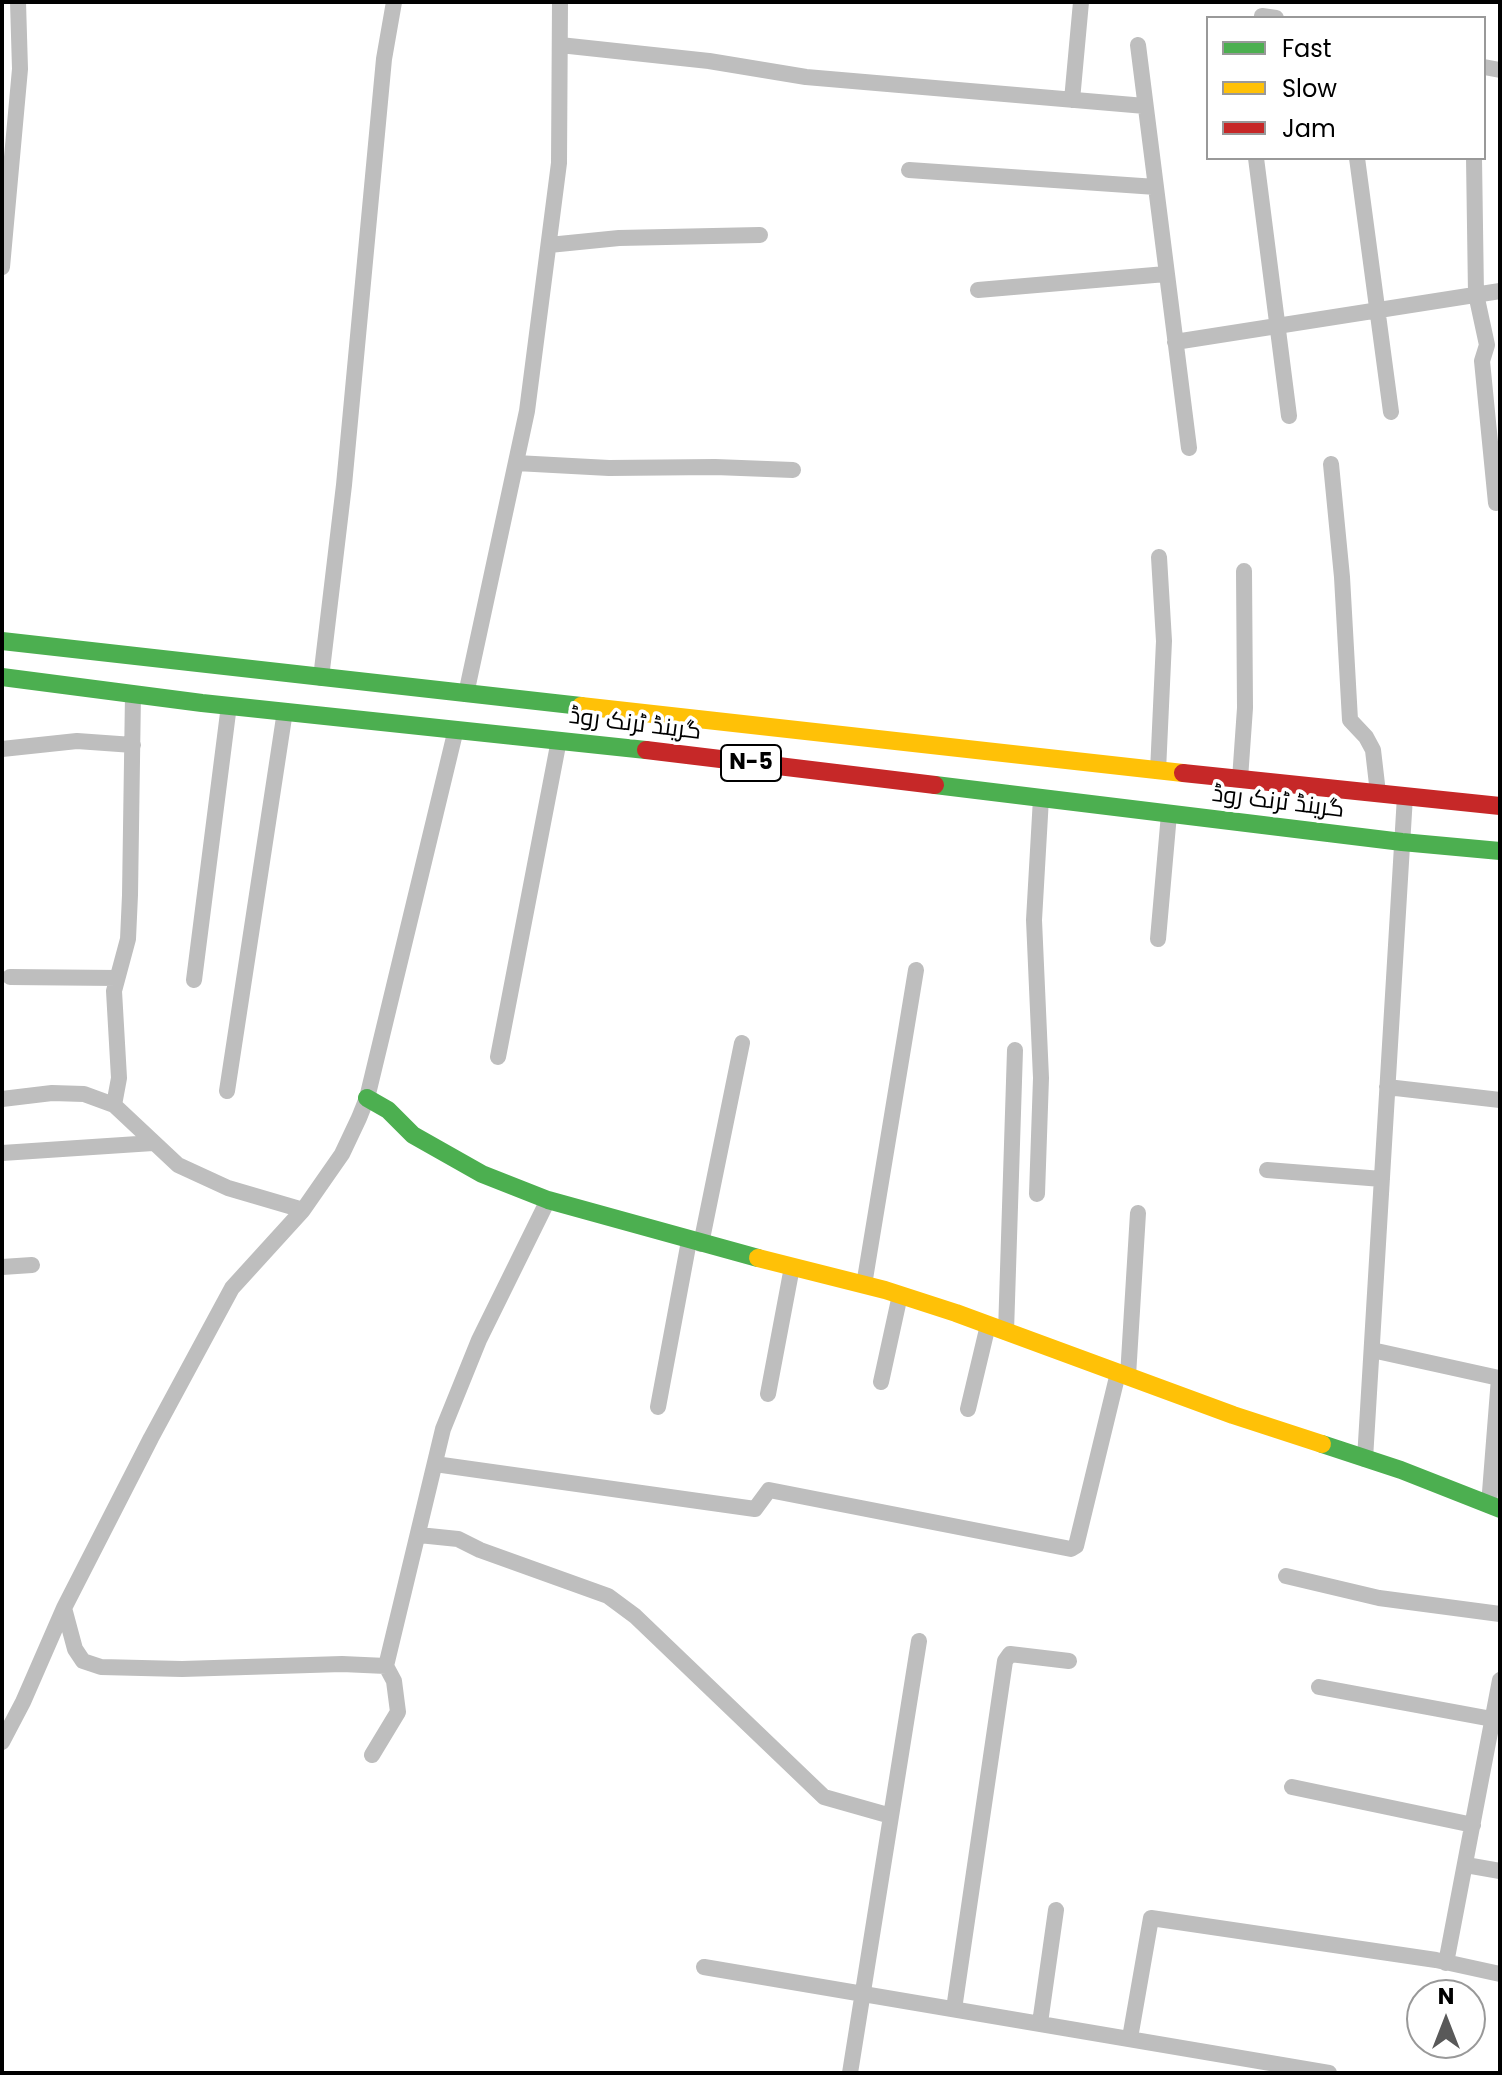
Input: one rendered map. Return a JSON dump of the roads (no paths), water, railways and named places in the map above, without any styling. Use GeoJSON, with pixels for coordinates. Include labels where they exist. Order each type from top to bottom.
{"type":"FeatureCollection","features":[{"type":"Feature","properties":{"kind":"main road","name":"گرینڈ ٹرنک روڈ"},"geometry":{"type":"LineString","coordinates":[[2,641],[1158,771],[1500,806]]}},
{"type":"Feature","properties":{"kind":"main road","name":"گرینڈ ٹرنک روڈ"},"geometry":{"type":"LineString","coordinates":[[2,677],[1500,851]]}},
{"type":"Feature","properties":{"kind":"main road"},"geometry":{"type":"LineString","coordinates":[[367,1098],[388,1110],[413,1135],[441,1151],[482,1174],[548,1200],[900,1295],[1495,1507]]}},
{"type":"Feature","properties":{"kind":"street"},"geometry":{"type":"LineString","coordinates":[[2,267],[20,69],[18,2]]}},
{"type":"Feature","properties":{"kind":"street"},"geometry":{"type":"LineString","coordinates":[[321,678],[344,485],[384,59],[394,2]]}},
{"type":"Feature","properties":{"kind":"street"},"geometry":{"type":"LineString","coordinates":[[466,694],[527,411],[559,163],[560,2]]}},
{"type":"Feature","properties":{"kind":"street"},"geometry":{"type":"LineString","coordinates":[[1072,100],[1081,2]]}},
{"type":"Feature","properties":{"kind":"street"},"geometry":{"type":"LineString","coordinates":[[560,45],[709,61],[806,77],[1145,106]]}},
{"type":"Feature","properties":{"kind":"street"},"geometry":{"type":"LineString","coordinates":[[1138,45],[1189,448]]}},
{"type":"Feature","properties":{"kind":"street"},"geometry":{"type":"LineString","coordinates":[[1256,160],[1289,416]]}},
{"type":"Feature","properties":{"kind":"street"},"geometry":{"type":"LineString","coordinates":[[1357,160],[1391,412]]}},
{"type":"Feature","properties":{"kind":"street"},"geometry":{"type":"LineString","coordinates":[[1474,160],[1476,294],[1487,345],[1482,361],[1496,503]]}},
{"type":"Feature","properties":{"kind":"street"},"geometry":{"type":"LineString","coordinates":[[909,170],[1156,187]]}},
{"type":"Feature","properties":{"kind":"street"},"geometry":{"type":"LineString","coordinates":[[549,245],[619,238],[760,235]]}},
{"type":"Feature","properties":{"kind":"street"},"geometry":{"type":"LineString","coordinates":[[978,290],[1166,274]]}},
{"type":"Feature","properties":{"kind":"street"},"geometry":{"type":"LineString","coordinates":[[1175,342],[1500,291]]}},
{"type":"Feature","properties":{"kind":"street"},"geometry":{"type":"LineString","coordinates":[[516,463],[609,468],[793,470]]}},
{"type":"Feature","properties":{"kind":"street"},"geometry":{"type":"LineString","coordinates":[[1331,464],[1342,577],[1350,720],[1373,750],[1378,793]]}},
{"type":"Feature","properties":{"kind":"street"},"geometry":{"type":"LineString","coordinates":[[1158,771],[1164,641],[1159,557]]}},
{"type":"Feature","properties":{"kind":"street"},"geometry":{"type":"LineString","coordinates":[[1240,779],[1245,708],[1244,571]]}},
{"type":"Feature","properties":{"kind":"street"},"geometry":{"type":"LineString","coordinates":[[114,1105],[119,1078],[114,991],[128,939],[133,694]]}},
{"type":"Feature","properties":{"kind":"street"},"geometry":{"type":"LineString","coordinates":[[194,980],[229,705]]}},
{"type":"Feature","properties":{"kind":"street"},"geometry":{"type":"LineString","coordinates":[[227,1091],[285,711]]}},
{"type":"Feature","properties":{"kind":"street"},"geometry":{"type":"LineString","coordinates":[[2,1742],[64,1608],[232,1288],[303,1210],[342,1154],[367,1098],[456,729]]}},
{"type":"Feature","properties":{"kind":"street"},"geometry":{"type":"LineString","coordinates":[[498,1057],[559,740]]}},
{"type":"Feature","properties":{"kind":"street"},"geometry":{"type":"LineString","coordinates":[[2,749],[77,741],[133,745]]}},
{"type":"Feature","properties":{"kind":"street"},"geometry":{"type":"LineString","coordinates":[[1365,1459],[1405,796]]}},
{"type":"Feature","properties":{"kind":"street"},"geometry":{"type":"LineString","coordinates":[[1037,1194],[1041,1078],[1034,920],[1041,798]]}},
{"type":"Feature","properties":{"kind":"street"},"geometry":{"type":"LineString","coordinates":[[1158,939],[1169,814]]}},
{"type":"Feature","properties":{"kind":"street"},"geometry":{"type":"LineString","coordinates":[[864,1285],[916,970]]}},
{"type":"Feature","properties":{"kind":"street"},"geometry":{"type":"LineString","coordinates":[[10,977],[117,978]]}},
{"type":"Feature","properties":{"kind":"street"},"geometry":{"type":"LineString","coordinates":[[658,1407],[742,1043]]}},
{"type":"Feature","properties":{"kind":"street"},"geometry":{"type":"LineString","coordinates":[[968,1409],[997,1328],[1015,1050]]}},
{"type":"Feature","properties":{"kind":"street"},"geometry":{"type":"LineString","coordinates":[[1387,1087],[1500,1100]]}},
{"type":"Feature","properties":{"kind":"street"},"geometry":{"type":"LineString","coordinates":[[2,1099],[52,1093],[84,1094],[114,1105],[178,1165],[228,1188],[303,1210]]}},
{"type":"Feature","properties":{"kind":"street"},"geometry":{"type":"LineString","coordinates":[[864,1285],[890,1113]]}},
{"type":"Feature","properties":{"kind":"street"},"geometry":{"type":"LineString","coordinates":[[2,1153],[153,1143]]}},
{"type":"Feature","properties":{"kind":"street"},"geometry":{"type":"LineString","coordinates":[[1267,1170],[1382,1179]]}},
{"type":"Feature","properties":{"kind":"street"},"geometry":{"type":"LineString","coordinates":[[372,1755],[398,1712],[394,1681],[386,1666],[443,1429],[479,1340],[548,1200]]}},
{"type":"Feature","properties":{"kind":"street"},"geometry":{"type":"LineString","coordinates":[[435,1464],[755,1509],[769,1490],[1071,1549],[1076,1546],[1123,1374],[1138,1213]]}},
{"type":"Feature","properties":{"kind":"street"},"geometry":{"type":"LineString","coordinates":[[2,1267],[32,1265]]}},
{"type":"Feature","properties":{"kind":"street"},"geometry":{"type":"LineString","coordinates":[[768,1394],[792,1267]]}},
{"type":"Feature","properties":{"kind":"street"},"geometry":{"type":"LineString","coordinates":[[881,1382],[900,1295]]}},
{"type":"Feature","properties":{"kind":"street"},"geometry":{"type":"LineString","coordinates":[[1372,1350],[1499,1378],[1495,1507]]}},
{"type":"Feature","properties":{"kind":"street"},"geometry":{"type":"LineString","coordinates":[[419,1535],[458,1539],[480,1550],[608,1596],[635,1616],[824,1797],[891,1816]]}},
{"type":"Feature","properties":{"kind":"street"},"geometry":{"type":"LineString","coordinates":[[1286,1576],[1379,1598],[1500,1614]]}},
{"type":"Feature","properties":{"kind":"street"},"geometry":{"type":"LineString","coordinates":[[64,1608],[75,1649],[83,1661],[101,1667],[386,1666]]}},
{"type":"Feature","properties":{"kind":"street"},"geometry":{"type":"LineString","coordinates":[[850,2073],[919,1641]]}},
{"type":"Feature","properties":{"kind":"street"},"geometry":{"type":"LineString","coordinates":[[954,2009],[1005,1661],[1010,1654],[1069,1661]]}},
{"type":"Feature","properties":{"kind":"street"},"geometry":{"type":"LineString","coordinates":[[1446,1963],[1473,1825],[1492,1763],[1492,1719],[1500,1680]]}},
{"type":"Feature","properties":{"kind":"street"},"geometry":{"type":"LineString","coordinates":[[1319,1687],[1492,1719]]}},
{"type":"Feature","properties":{"kind":"street"},"geometry":{"type":"LineString","coordinates":[[1292,1787],[1473,1825]]}},
{"type":"Feature","properties":{"kind":"street"},"geometry":{"type":"LineString","coordinates":[[1466,1865],[1500,1871]]}},
{"type":"Feature","properties":{"kind":"street"},"geometry":{"type":"LineString","coordinates":[[1040,2023],[1056,1910]]}},
{"type":"Feature","properties":{"kind":"street"},"geometry":{"type":"LineString","coordinates":[[1130,2038],[1151,1918],[1500,1974]]}},
{"type":"Feature","properties":{"kind":"street"},"geometry":{"type":"LineString","coordinates":[[704,1967],[1329,2073]]}}]}
